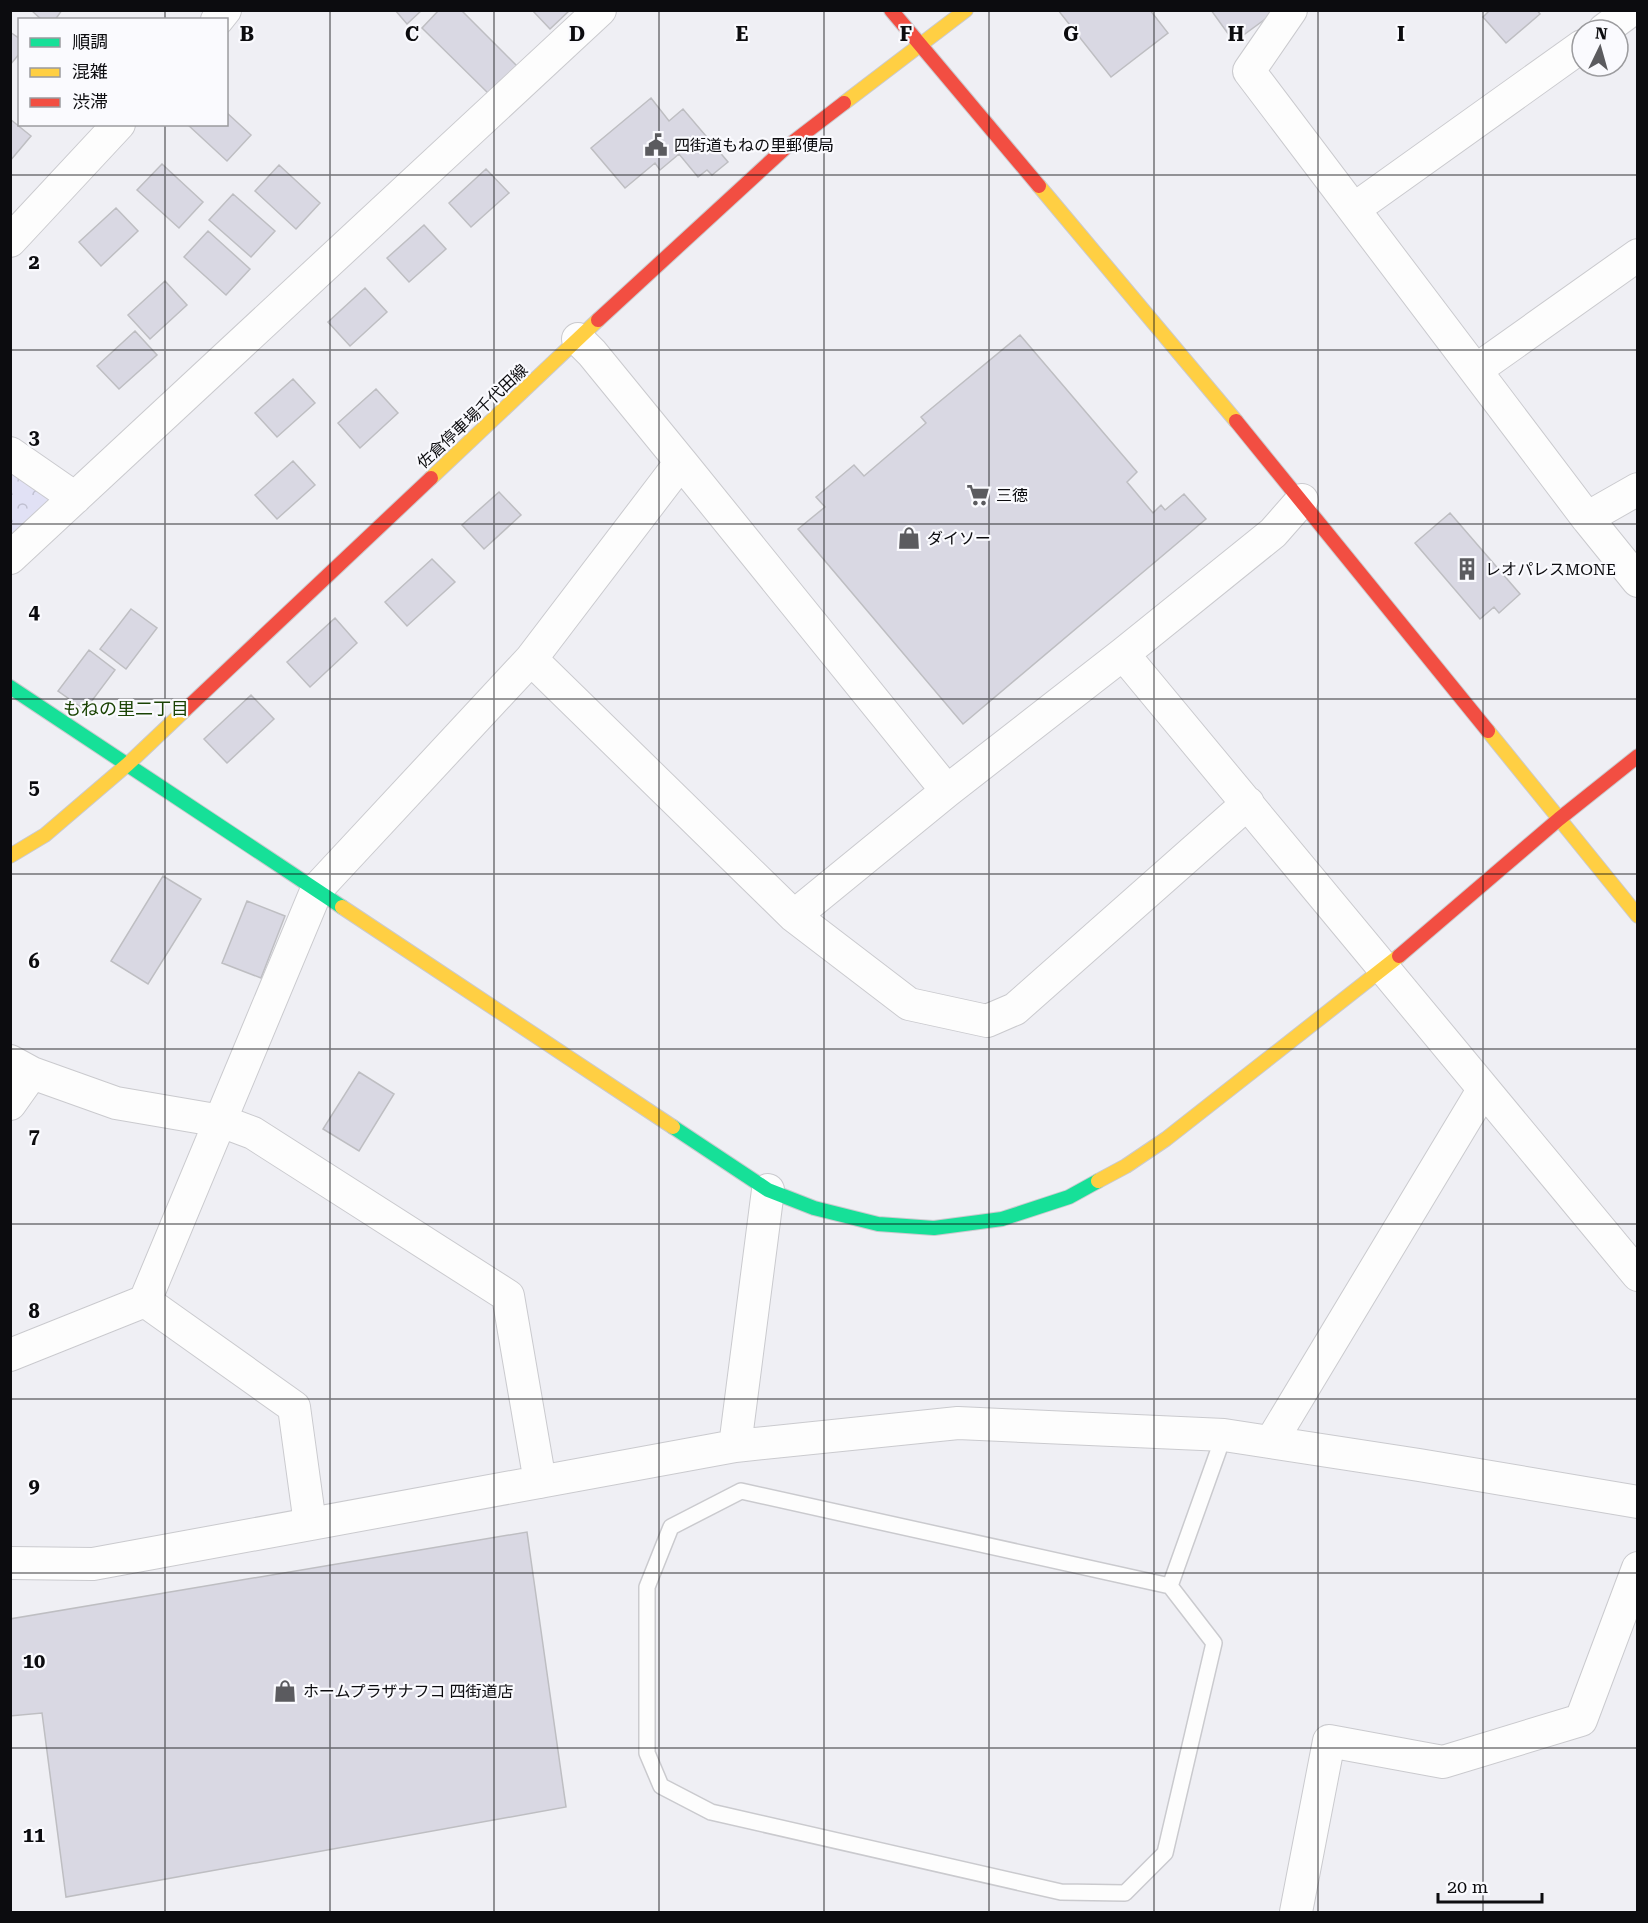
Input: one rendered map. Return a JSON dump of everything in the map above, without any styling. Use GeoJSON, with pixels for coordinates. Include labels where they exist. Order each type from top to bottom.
{"type":"FeatureCollection","features":[{"type":"Feature","properties":{"kind":"street"},"geometry":{"type":"LineString","coordinates":[[10,558],[600,10]]}},
{"type":"Feature","properties":{"kind":"street"},"geometry":{"type":"LineString","coordinates":[[891,10],[1302,500],[1638,916]]}},
{"type":"Feature","properties":{"kind":"street","name":"佐倉停車場千代田線"},"geometry":{"type":"LineString","coordinates":[[10,856],[45,835],[128,764],[578,339],[784,149],[966,10]]}},
{"type":"Feature","properties":{"kind":"street"},"geometry":{"type":"LineString","coordinates":[[1291,10],[1249,71],[1587,518],[1638,581]]}},
{"type":"Feature","properties":{"kind":"street"},"geometry":{"type":"LineString","coordinates":[[1354,209],[1570,55]]}},
{"type":"Feature","properties":{"kind":"street"},"geometry":{"type":"LineString","coordinates":[[10,241],[117,126]]}},
{"type":"Feature","properties":{"kind":"street"},"geometry":{"type":"LineString","coordinates":[[1476,370],[1638,255]]}},
{"type":"Feature","properties":{"kind":"street"},"geometry":{"type":"LineString","coordinates":[[578,339],[681,462],[947,791]]}},
{"type":"Feature","properties":{"kind":"street"},"geometry":{"type":"LineString","coordinates":[[10,453],[75,498]]}},
{"type":"Feature","properties":{"kind":"street"},"geometry":{"type":"LineString","coordinates":[[10,1355],[145,1301],[317,889],[531,659],[681,462]]}},
{"type":"Feature","properties":{"kind":"street"},"geometry":{"type":"LineString","coordinates":[[1587,518],[1638,489]]}},
{"type":"Feature","properties":{"kind":"street"},"geometry":{"type":"LineString","coordinates":[[794,916],[947,791],[1273,533],[1302,500]]}},
{"type":"Feature","properties":{"kind":"street"},"geometry":{"type":"LineString","coordinates":[[1123,654],[1638,1275]]}},
{"type":"Feature","properties":{"kind":"street"},"geometry":{"type":"LineString","coordinates":[[531,659],[794,916],[909,1004],[987,1021],[1015,1009],[1248,803]]}},
{"type":"Feature","properties":{"kind":"street"},"geometry":{"type":"LineString","coordinates":[[10,687],[768,1190],[814,1208],[878,1224],[934,1228],[1002,1219],[1069,1197],[1126,1166],[1166,1139],[1383,970],[1559,819],[1638,756]]}},
{"type":"Feature","properties":{"kind":"street"},"geometry":{"type":"LineString","coordinates":[[10,1104],[21,1067],[116,1103],[221,1121],[253,1133],[508,1296],[540,1482]]}},
{"type":"Feature","properties":{"kind":"street"},"geometry":{"type":"LineString","coordinates":[[1271,1442],[1483,1089]]}},
{"type":"Feature","properties":{"kind":"street"},"geometry":{"type":"LineString","coordinates":[[735,1446],[768,1190]]}},
{"type":"Feature","properties":{"kind":"street"},"geometry":{"type":"LineString","coordinates":[[145,1301],[294,1407],[310,1524]]}},
{"type":"Feature","properties":{"kind":"street"},"geometry":{"type":"LineString","coordinates":[[10,1563],[93,1564],[735,1446],[958,1423],[1224,1435],[1638,1502]]}},
{"type":"Feature","properties":{"kind":"street"},"geometry":{"type":"LineString","coordinates":[[1296,1912],[1329,1741],[1443,1762],[1581,1720],[1638,1568]]}},
{"type":"Feature","properties":{"kind":"lane"},"geometry":{"type":"LineString","coordinates":[[1170,1586],[1224,1435]]}},
{"type":"Feature","properties":{"kind":"lane"},"geometry":{"type":"LineString","coordinates":[[741,1491],[1170,1586],[1214,1643],[1165,1853],[1125,1893],[1061,1892],[711,1812],[661,1786],[647,1753],[647,1587],[671,1527],[741,1491]]}},
{"type":"Feature","properties":{"kind":"green space"},"geometry":{"type":"Polygon","coordinates":[[[11,468],[52,497],[11,534],[11,468]]]}},
{"type":"Feature","properties":{"kind":"building"},"geometry":{"type":"Polygon","coordinates":[[[31,10],[62,10],[56,18],[40,18],[31,10]]]}},
{"type":"Feature","properties":{"kind":"building"},"geometry":{"type":"Polygon","coordinates":[[[395,10],[422,10],[407,24],[395,10]]]}},
{"type":"Feature","properties":{"kind":"building"},"geometry":{"type":"Polygon","coordinates":[[[439,10],[461,10],[519,68],[491,96],[422,28],[439,10]]]}},
{"type":"Feature","properties":{"kind":"building"},"geometry":{"type":"Polygon","coordinates":[[[532,10],[570,10],[550,29],[532,10]]]}},
{"type":"Feature","properties":{"kind":"building"},"geometry":{"type":"Polygon","coordinates":[[[1058,10],[1150,10],[1168,33],[1111,77],[1058,10]]]}},
{"type":"Feature","properties":{"kind":"building"},"geometry":{"type":"Polygon","coordinates":[[[1211,10],[1274,10],[1275,12],[1234,42],[1211,10]]]}},
{"type":"Feature","properties":{"kind":"building"},"geometry":{"type":"Polygon","coordinates":[[[1490,10],[1537,10],[1540,14],[1506,43],[1483,17],[1490,10]]]}},
{"type":"Feature","properties":{"kind":"building"},"geometry":{"type":"Polygon","coordinates":[[[10,32],[18,38],[18,55],[10,65],[10,32]]]}},
{"type":"Feature","properties":{"kind":"building"},"geometry":{"type":"Polygon","coordinates":[[[651,98],[669,121],[683,109],[728,162],[712,175],[707,170],[698,177],[679,154],[660,170],[655,163],[625,188],[591,148],[651,98]]]}},
{"type":"Feature","properties":{"kind":"building"},"geometry":{"type":"Polygon","coordinates":[[[228,114],[251,135],[227,161],[189,126],[228,126],[228,114]]]}},
{"type":"Feature","properties":{"kind":"building"},"geometry":{"type":"Polygon","coordinates":[[[10,119],[31,136],[10,161],[10,119]]]}},
{"type":"Feature","properties":{"kind":"building"},"geometry":{"type":"Polygon","coordinates":[[[162,164],[203,202],[179,228],[137,190],[162,164]]]}},
{"type":"Feature","properties":{"kind":"building"},"geometry":{"type":"Polygon","coordinates":[[[279,165],[320,203],[296,229],[255,191],[279,165]]]}},
{"type":"Feature","properties":{"kind":"building"},"geometry":{"type":"Polygon","coordinates":[[[486,169],[509,193],[471,227],[449,203],[486,169]]]}},
{"type":"Feature","properties":{"kind":"building"},"geometry":{"type":"Polygon","coordinates":[[[233,194],[275,231],[251,257],[209,220],[233,194]]]}},
{"type":"Feature","properties":{"kind":"building"},"geometry":{"type":"Polygon","coordinates":[[[116,208],[138,231],[101,266],[79,242],[116,208]]]}},
{"type":"Feature","properties":{"kind":"building"},"geometry":{"type":"Polygon","coordinates":[[[424,225],[446,249],[409,282],[387,258],[424,225]]]}},
{"type":"Feature","properties":{"kind":"building"},"geometry":{"type":"Polygon","coordinates":[[[208,231],[250,269],[226,295],[184,257],[208,231]]]}},
{"type":"Feature","properties":{"kind":"building"},"geometry":{"type":"Polygon","coordinates":[[[165,281],[187,305],[150,339],[128,315],[165,281]]]}},
{"type":"Feature","properties":{"kind":"building"},"geometry":{"type":"Polygon","coordinates":[[[365,288],[387,312],[350,346],[328,322],[365,288]]]}},
{"type":"Feature","properties":{"kind":"building"},"geometry":{"type":"Polygon","coordinates":[[[135,331],[157,355],[119,389],[97,366],[135,331]]]}},
{"type":"Feature","properties":{"kind":"building"},"geometry":{"type":"Polygon","coordinates":[[[1020,335],[1137,472],[1127,482],[1153,513],[1161,505],[1165,510],[1184,494],[1206,519],[963,724],[798,529],[825,507],[816,497],[854,465],[864,476],[926,423],[921,417],[1020,335]]]}},
{"type":"Feature","properties":{"kind":"building"},"geometry":{"type":"Polygon","coordinates":[[[293,379],[315,403],[277,437],[255,413],[293,379]]]}},
{"type":"Feature","properties":{"kind":"building"},"geometry":{"type":"Polygon","coordinates":[[[376,389],[398,413],[360,448],[338,423],[376,389]]]}},
{"type":"Feature","properties":{"kind":"building"},"geometry":{"type":"Polygon","coordinates":[[[293,461],[315,485],[277,519],[255,495],[293,461]]]}},
{"type":"Feature","properties":{"kind":"building"},"geometry":{"type":"Polygon","coordinates":[[[499,492],[521,515],[484,549],[462,525],[499,492]]]}},
{"type":"Feature","properties":{"kind":"building","name":"レオパレスMONE"},"geometry":{"type":"Polygon","coordinates":[[[1450,513],[1520,594],[1499,613],[1494,607],[1480,619],[1415,543],[1450,513]]]}},
{"type":"Feature","properties":{"kind":"building"},"geometry":{"type":"Polygon","coordinates":[[[432,559],[455,582],[407,626],[385,602],[432,559]]]}},
{"type":"Feature","properties":{"kind":"building"},"geometry":{"type":"Polygon","coordinates":[[[131,609],[157,628],[126,669],[100,649],[131,609]]]}},
{"type":"Feature","properties":{"kind":"building"},"geometry":{"type":"Polygon","coordinates":[[[335,618],[357,643],[310,687],[287,662],[335,618]]]}},
{"type":"Feature","properties":{"kind":"building"},"geometry":{"type":"Polygon","coordinates":[[[89,650],[115,670],[85,710],[58,691],[89,650]]]}},
{"type":"Feature","properties":{"kind":"building"},"geometry":{"type":"Polygon","coordinates":[[[251,695],[274,719],[227,763],[204,739],[251,695]]]}},
{"type":"Feature","properties":{"kind":"building"},"geometry":{"type":"Polygon","coordinates":[[[163,876],[201,899],[148,984],[111,961],[163,876]]]}},
{"type":"Feature","properties":{"kind":"building"},"geometry":{"type":"Polygon","coordinates":[[[247,901],[285,916],[261,978],[222,963],[247,901]]]}},
{"type":"Feature","properties":{"kind":"building"},"geometry":{"type":"Polygon","coordinates":[[[359,1072],[394,1094],[359,1151],[323,1129],[359,1072]]]}},
{"type":"Feature","properties":{"kind":"building"},"geometry":{"type":"Polygon","coordinates":[[[527,1532],[566,1807],[66,1897],[42,1713],[10,1716],[10,1619],[527,1532]]]}},
{"type":"Feature","properties":{"kind":"traffic: fast"},"geometry":{"type":"LineString","coordinates":[[10,687],[342,907]]}},
{"type":"Feature","properties":{"kind":"traffic: fast"},"geometry":{"type":"LineString","coordinates":[[673,1127],[768,1190],[814,1208],[878,1224],[934,1228],[1002,1219],[1069,1197],[1098,1181]]}},
{"type":"Feature","properties":{"kind":"traffic: slow"},"geometry":{"type":"LineString","coordinates":[[844,103],[966,10]]}},
{"type":"Feature","properties":{"kind":"traffic: slow"},"geometry":{"type":"LineString","coordinates":[[1039,186],[1236,421]]}},
{"type":"Feature","properties":{"kind":"traffic: slow"},"geometry":{"type":"LineString","coordinates":[[431,478],[598,320]]}},
{"type":"Feature","properties":{"kind":"traffic: slow"},"geometry":{"type":"LineString","coordinates":[[10,856],[45,835],[128,764],[185,710]]}},
{"type":"Feature","properties":{"kind":"traffic: slow"},"geometry":{"type":"LineString","coordinates":[[1488,731],[1638,916]]}},
{"type":"Feature","properties":{"kind":"traffic: slow"},"geometry":{"type":"LineString","coordinates":[[342,907],[673,1127]]}},
{"type":"Feature","properties":{"kind":"traffic: slow"},"geometry":{"type":"LineString","coordinates":[[1098,1181],[1126,1166],[1166,1139],[1399,956]]}},
{"type":"Feature","properties":{"kind":"traffic: jam"},"geometry":{"type":"LineString","coordinates":[[891,10],[1039,186]]}},
{"type":"Feature","properties":{"kind":"traffic: jam"},"geometry":{"type":"LineString","coordinates":[[598,320],[784,149],[844,103]]}},
{"type":"Feature","properties":{"kind":"traffic: jam"},"geometry":{"type":"LineString","coordinates":[[1236,421],[1488,731]]}},
{"type":"Feature","properties":{"kind":"traffic: jam"},"geometry":{"type":"LineString","coordinates":[[185,710],[431,478]]}},
{"type":"Feature","properties":{"kind":"traffic: jam"},"geometry":{"type":"LineString","coordinates":[[1399,956],[1559,819],[1638,756]]}},
{"type":"Feature","properties":{"kind":"place","name":"四街道もねの里郵便局"},"geometry":{"type":"Point","coordinates":[656,145]}},
{"type":"Feature","properties":{"kind":"place","name":"三徳"},"geometry":{"type":"Point","coordinates":[978,495]}},
{"type":"Feature","properties":{"kind":"place","name":"ダイソー"},"geometry":{"type":"Point","coordinates":[909,538]}},
{"type":"Feature","properties":{"kind":"place","name":"レオパレスMONE"},"geometry":{"type":"Point","coordinates":[1467,569]}},
{"type":"Feature","properties":{"kind":"place","name":"ホームプラザナフコ 四街道店"},"geometry":{"type":"Point","coordinates":[285,1691]}},
{"type":"Feature","properties":{"kind":"district","name":"もねの里二丁目"},"geometry":{"type":"Point","coordinates":[126,709]}}]}
